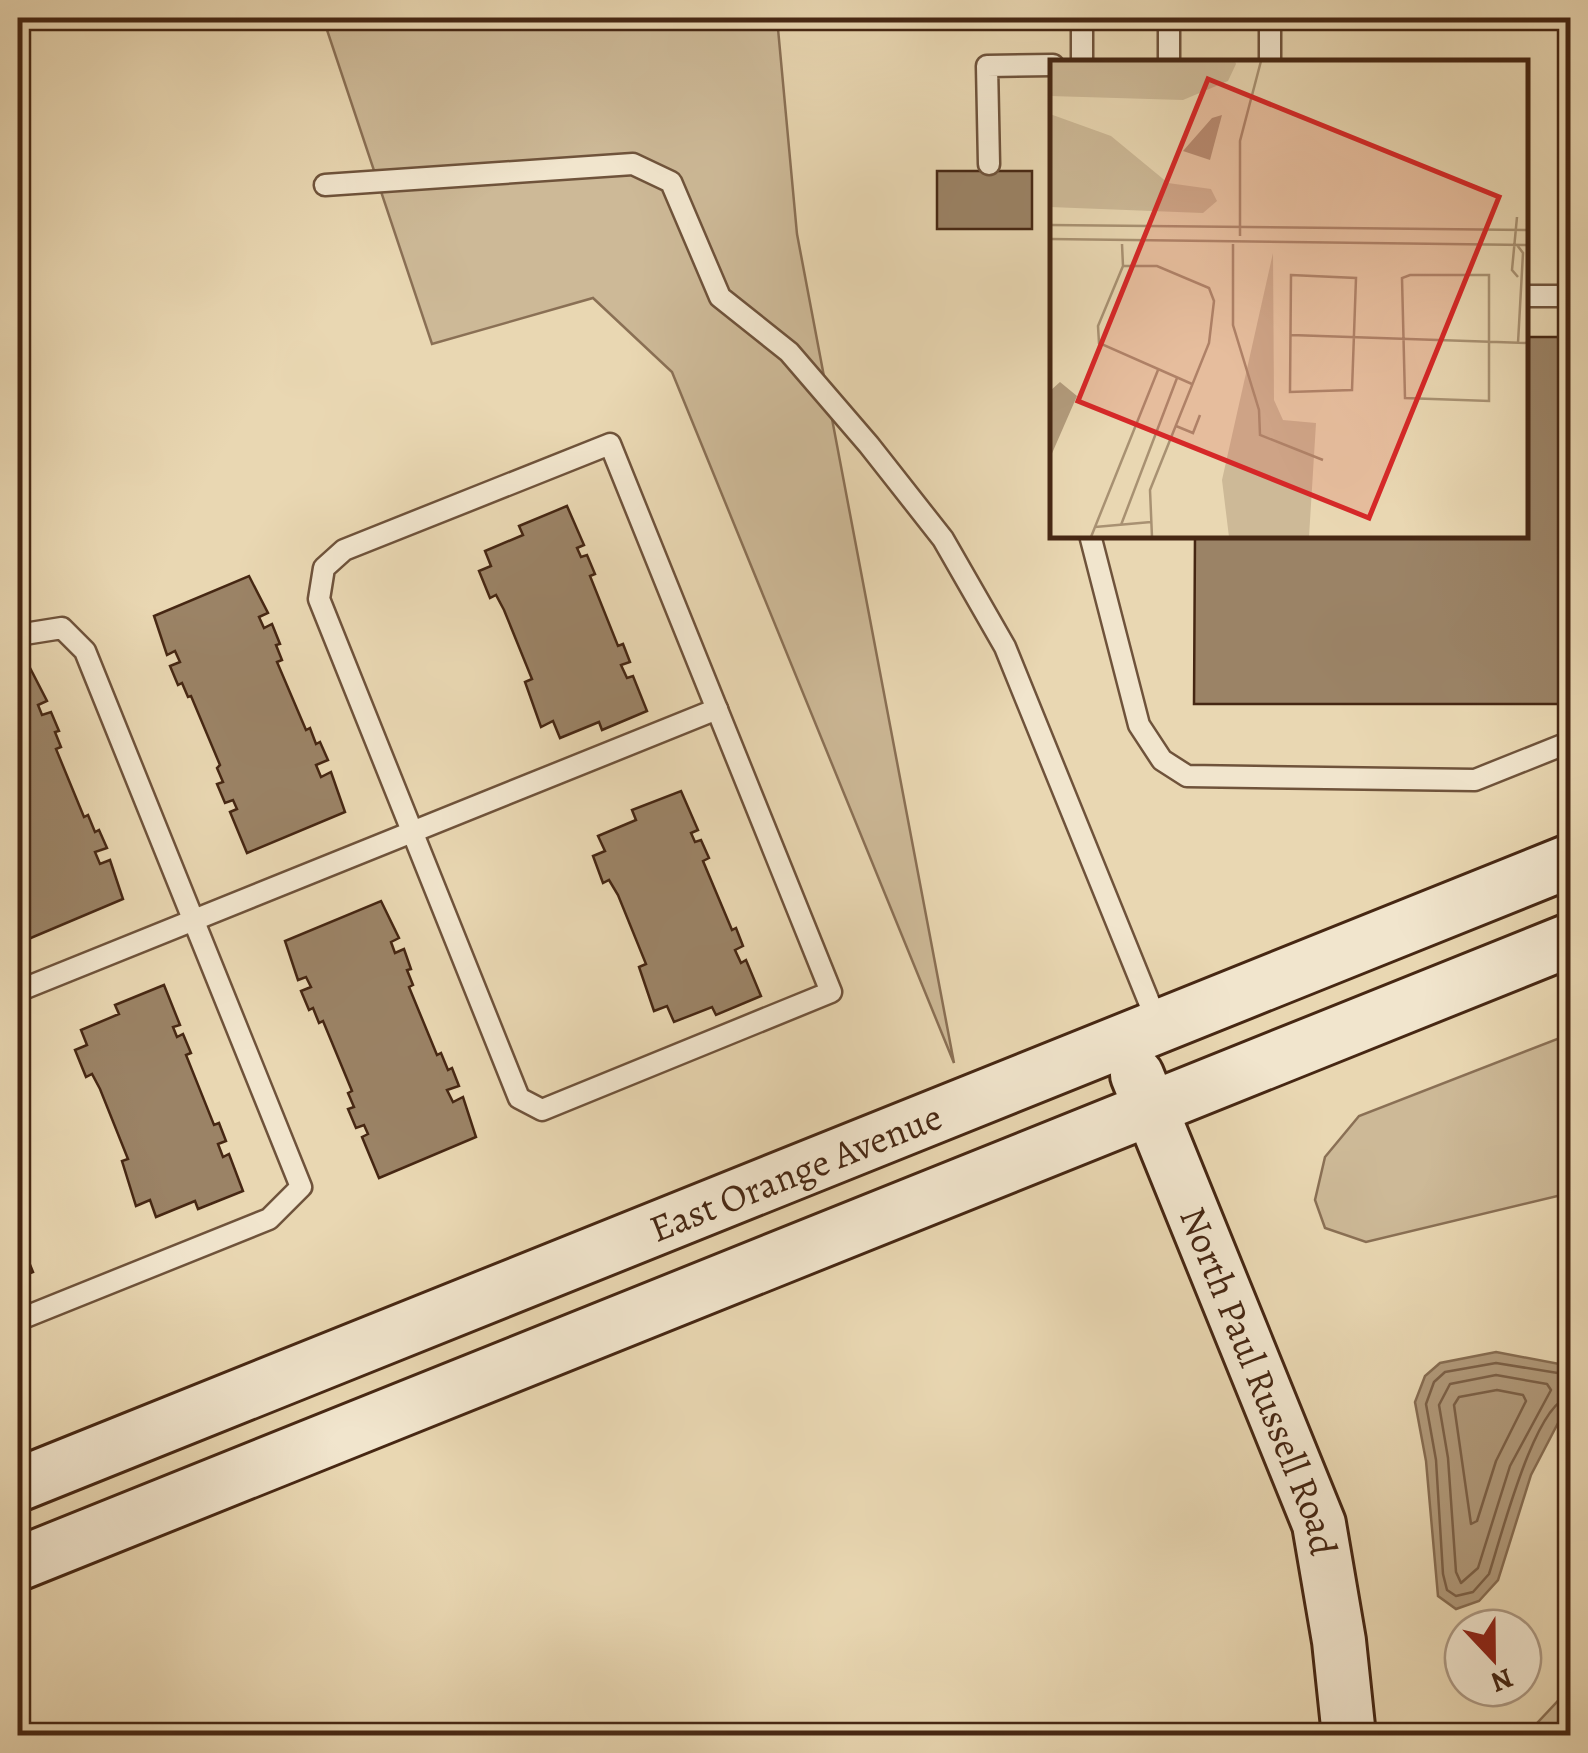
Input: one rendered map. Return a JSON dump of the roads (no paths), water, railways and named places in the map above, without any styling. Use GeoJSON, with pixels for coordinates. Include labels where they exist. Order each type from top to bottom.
{"type":"FeatureCollection","features":[{"type":"Feature","properties":{"kind":"street","name":"East Orange Avenue"},"geometry":{"type":"LineString","coordinates":[[18,1485],[1570,861]]}},
{"type":"Feature","properties":{"kind":"street","name":"East Orange Avenue"},"geometry":{"type":"LineString","coordinates":[[18,1564],[1570,940]]}},
{"type":"Feature","properties":{"kind":"street","name":"North Paul Russell Road"},"geometry":{"type":"LineString","coordinates":[[1140,1033],[1150,1106],[1320,1524],[1340,1641],[1349,1736]]}},
{"type":"Feature","properties":{"kind":"lane"},"geometry":{"type":"LineString","coordinates":[[1082,18],[1082,60]]}},
{"type":"Feature","properties":{"kind":"lane"},"geometry":{"type":"LineString","coordinates":[[1169,18],[1169,60]]}},
{"type":"Feature","properties":{"kind":"lane"},"geometry":{"type":"LineString","coordinates":[[1270,18],[1270,60]]}},
{"type":"Feature","properties":{"kind":"lane"},"geometry":{"type":"LineString","coordinates":[[988,164],[987,66],[1050,65]]}},
{"type":"Feature","properties":{"kind":"lane"},"geometry":{"type":"LineString","coordinates":[[325,185],[632,164],[671,182],[720,297],[789,352],[869,445],[942,539],[1006,647],[1140,1033]]}},
{"type":"Feature","properties":{"kind":"lane"},"geometry":{"type":"LineString","coordinates":[[1528,296],[1570,296]]}},
{"type":"Feature","properties":{"kind":"lane"},"geometry":{"type":"LineString","coordinates":[[610,444],[831,992],[542,1110],[519,1098],[412,831],[319,598],[324,568],[344,550],[610,444]]}},
{"type":"Feature","properties":{"kind":"lane"},"geometry":{"type":"LineString","coordinates":[[1091,538],[1140,725],[1162,760],[1187,776],[1475,780],[1570,742]]}},
{"type":"Feature","properties":{"kind":"lane"},"geometry":{"type":"LineString","coordinates":[[18,634],[62,628],[85,651],[302,1187],[269,1219],[18,1320]]}},
{"type":"Feature","properties":{"kind":"lane"},"geometry":{"type":"LineString","coordinates":[[18,991],[716,709]]}},
{"type":"Feature","properties":{"kind":"water"},"geometry":{"type":"Polygon","coordinates":[[[1496,1352],[1570,1366],[1570,1400],[1531,1475],[1498,1580],[1479,1601],[1459,1608],[1438,1596],[1426,1461],[1415,1402],[1425,1376],[1440,1363],[1496,1352]]]}}]}
